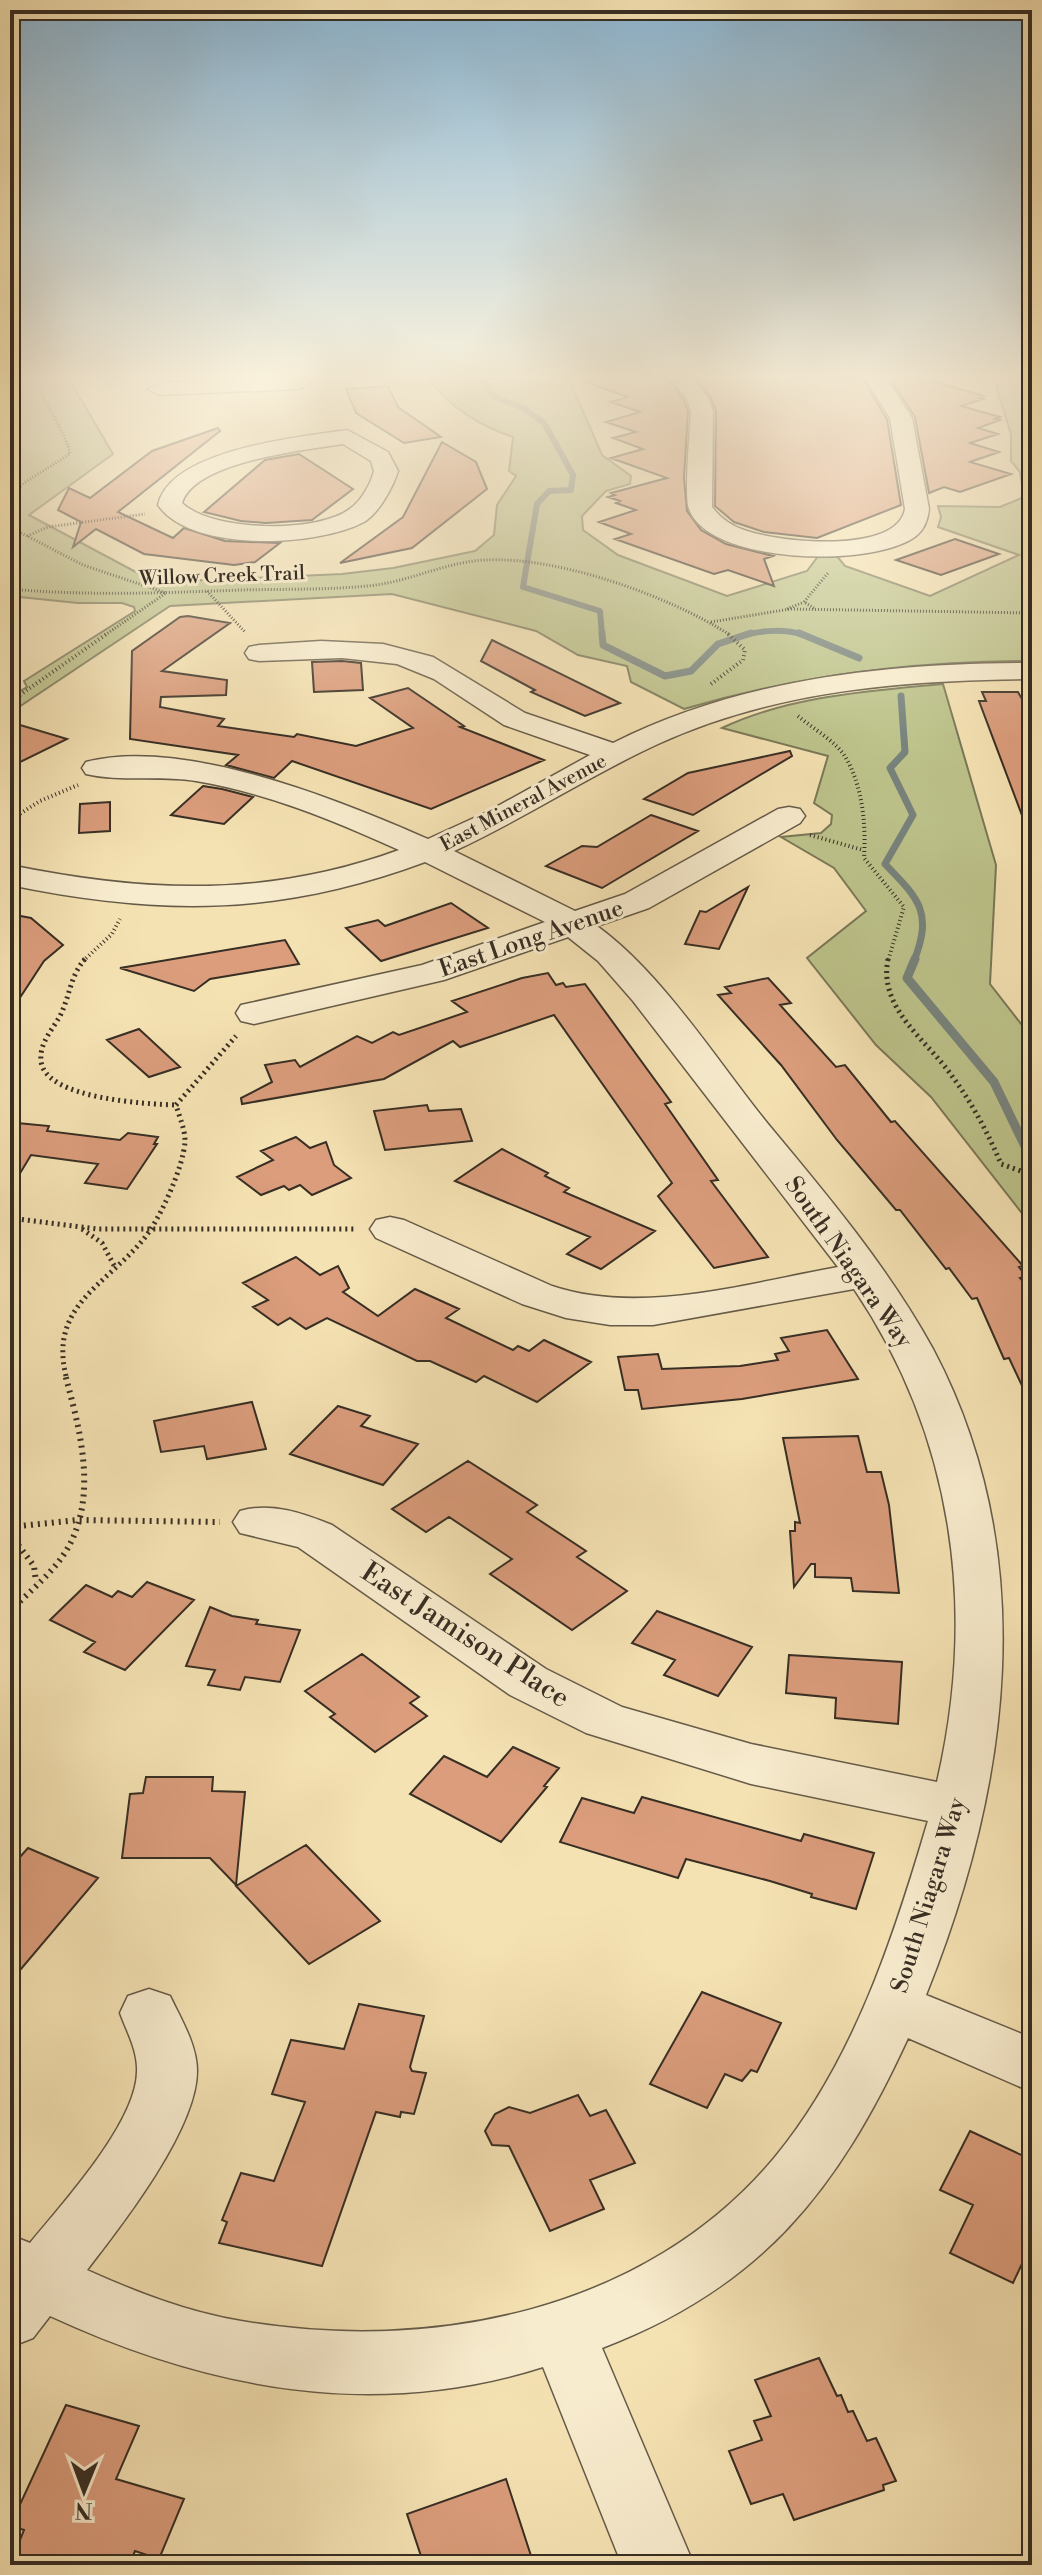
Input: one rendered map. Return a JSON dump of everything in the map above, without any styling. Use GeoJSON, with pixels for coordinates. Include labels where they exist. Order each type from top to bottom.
{"type":"FeatureCollection","features":[{"type":"Feature","properties":{"kind":"street"},"geometry":{"type":"LineString","coordinates":[[170,499],[174,512],[193,523],[253,532],[315,529],[355,517],[371,499]]}},
{"type":"Feature","properties":{"kind":"street"},"geometry":{"type":"LineString","coordinates":[[700,499],[705,520],[720,530],[745,539],[788,547],[823,548],[885,541],[906,532],[916,519],[915,499]]}},
{"type":"Feature","properties":{"kind":"street"},"geometry":{"type":"LineString","coordinates":[[259,653],[346,650],[408,658],[434,668],[514,720],[616,753]]}},
{"type":"Feature","properties":{"kind":"street","name":"East Mineral Avenue"},"geometry":{"type":"LineString","coordinates":[[10,875],[57,886],[129,896],[189,899],[293,891],[360,877],[429,852],[498,819],[616,753],[666,729],[713,712],[770,696],[896,676],[1032,671]]}},
{"type":"Feature","properties":{"kind":"street","name":"South Niagara Way"},"geometry":{"type":"LineString","coordinates":[[20,2287],[89,2302],[177,2334],[237,2351],[342,2364],[441,2358],[562,2331],[638,2301],[694,2271],[733,2242],[771,2207],[805,2166],[843,2107],[894,2007],[944,1864],[977,1702],[980,1628],[977,1551],[960,1477],[935,1399],[899,1327],[831,1229],[624,968],[574,924],[429,852],[333,809],[262,785],[198,772],[149,766],[97,768]]}},
{"type":"Feature","properties":{"kind":"street","name":"East Long Avenue"},"geometry":{"type":"LineString","coordinates":[[254,1013],[432,973],[574,924],[661,890],[781,820]]}},
{"type":"Feature","properties":{"kind":"street"},"geometry":{"type":"LineString","coordinates":[[390,1229],[537,1295],[566,1305],[610,1312],[663,1311],[863,1275]]}},
{"type":"Feature","properties":{"kind":"street","name":"East Jamison Place"},"geometry":{"type":"LineString","coordinates":[[257,1522],[293,1527],[315,1536],[528,1682],[604,1720],[751,1764],[958,1807]]}},
{"type":"Feature","properties":{"kind":"street"},"geometry":{"type":"LineString","coordinates":[[894,2007],[1001,2050],[1032,2067]]}},
{"type":"Feature","properties":{"kind":"street"},"geometry":{"type":"LineString","coordinates":[[20,2287],[102,2198],[158,2112],[167,2081],[165,2050],[149,2013]]}},
{"type":"Feature","properties":{"kind":"street"},"geometry":{"type":"LineString","coordinates":[[562,2331],[658,2565]]}},
{"type":"Feature","properties":{"kind":"path"},"geometry":{"type":"LineString","coordinates":[[27,536],[48,527],[174,512]]}},
{"type":"Feature","properties":{"kind":"path"},"geometry":{"type":"LineString","coordinates":[[10,528],[83,565],[156,587],[166,593],[10,702]]}},
{"type":"Feature","properties":{"kind":"path"},"geometry":{"type":"LineString","coordinates":[[785,610],[804,602],[828,573],[831,564],[823,548]]}},
{"type":"Feature","properties":{"kind":"path","name":"Willow Creek Trail"},"geometry":{"type":"LineString","coordinates":[[10,589],[67,594],[367,586],[409,580],[467,562],[513,560],[561,566],[710,622],[740,643],[745,650],[743,660],[708,686],[700,697],[713,712]]}},
{"type":"Feature","properties":{"kind":"path"},"geometry":{"type":"LineString","coordinates":[[207,591],[252,639],[259,653]]}},
{"type":"Feature","properties":{"kind":"path","name":"Willow Creek Trail"},"geometry":{"type":"LineString","coordinates":[[804,602],[819,610]]}},
{"type":"Feature","properties":{"kind":"path","name":"Willow Creek Trail"},"geometry":{"type":"LineString","coordinates":[[710,622],[785,610],[1032,613]]}},
{"type":"Feature","properties":{"kind":"path"},"geometry":{"type":"LineString","coordinates":[[770,696],[845,756],[864,817],[863,850],[869,865],[900,898],[904,907],[900,933],[886,970],[888,991],[917,1034],[949,1071],[984,1127],[1001,1164],[1021,1171],[1032,1171]]}},
{"type":"Feature","properties":{"kind":"path"},"geometry":{"type":"LineString","coordinates":[[10,820],[40,801],[73,788],[97,768]]}},
{"type":"Feature","properties":{"kind":"path"},"geometry":{"type":"LineString","coordinates":[[781,820],[863,850]]}},
{"type":"Feature","properties":{"kind":"path"},"geometry":{"type":"LineString","coordinates":[[129,896],[116,931],[78,967],[66,991],[64,1006],[43,1042],[41,1064],[45,1075],[63,1088],[176,1105]]}},
{"type":"Feature","properties":{"kind":"path"},"geometry":{"type":"LineString","coordinates":[[176,1105],[254,1013]]}},
{"type":"Feature","properties":{"kind":"path"},"geometry":{"type":"LineString","coordinates":[[10,1611],[71,1542],[78,1520],[83,1450],[77,1411],[60,1354],[67,1322],[153,1228],[183,1150],[185,1138],[176,1105]]}},
{"type":"Feature","properties":{"kind":"path"},"geometry":{"type":"LineString","coordinates":[[10,1218],[79,1228],[390,1229]]}},
{"type":"Feature","properties":{"kind":"path"},"geometry":{"type":"LineString","coordinates":[[79,1228],[102,1243],[116,1269]]}},
{"type":"Feature","properties":{"kind":"path"},"geometry":{"type":"LineString","coordinates":[[10,1527],[78,1520],[257,1522]]}},
{"type":"Feature","properties":{"kind":"path"},"geometry":{"type":"LineString","coordinates":[[10,1534],[34,1566],[36,1583]]}},
{"type":"Feature","properties":{"kind":"green space"},"geometry":{"type":"Polygon","coordinates":[[[10,499],[51,499],[29,515],[147,578],[161,582],[342,574],[393,568],[475,551],[494,535],[497,505],[501,499],[598,499],[582,516],[583,530],[618,555],[727,596],[807,571],[819,555],[836,555],[845,566],[930,596],[1019,555],[938,527],[941,517],[938,506],[1000,507],[1019,499],[1032,499],[1032,661],[944,664],[856,672],[770,687],[684,709],[631,682],[627,666],[578,655],[536,631],[392,594],[170,606],[10,713],[10,697],[27,687],[24,681],[135,611],[134,607],[122,603],[78,603],[10,596],[10,499]]]}},
{"type":"Feature","properties":{"kind":"green space"},"geometry":{"type":"Polygon","coordinates":[[[943,684],[996,865],[990,984],[1032,1038],[1032,1226],[931,1097],[876,1045],[807,958],[866,911],[834,868],[781,837],[821,833],[831,824],[832,815],[814,803],[828,756],[722,728],[748,717],[802,702],[943,684]]]}},
{"type":"Feature","properties":{"kind":"building"},"geometry":{"type":"Polygon","coordinates":[[[63,499],[134,499],[118,512],[173,538],[184,528],[225,541],[280,543],[255,562],[234,565],[144,554],[96,529],[73,547],[81,522],[58,510],[63,499]]]}},
{"type":"Feature","properties":{"kind":"building"},"geometry":{"type":"Polygon","coordinates":[[[219,499],[340,499],[312,520],[266,523],[204,512],[219,499]]]}},
{"type":"Feature","properties":{"kind":"building"},"geometry":{"type":"Polygon","coordinates":[[[412,499],[474,499],[412,548],[340,563],[403,517],[412,499]]]}},
{"type":"Feature","properties":{"kind":"building"},"geometry":{"type":"Polygon","coordinates":[[[614,499],[686,499],[687,511],[701,530],[726,544],[773,556],[764,559],[774,586],[728,570],[714,574],[615,539],[631,534],[599,522],[636,510],[616,503],[620,501],[614,499]]]}},
{"type":"Feature","properties":{"kind":"building"},"geometry":{"type":"Polygon","coordinates":[[[715,499],[900,499],[901,505],[817,538],[764,532],[734,522],[715,506],[715,499]]]}},
{"type":"Feature","properties":{"kind":"building"},"geometry":{"type":"Polygon","coordinates":[[[955,539],[999,554],[941,575],[896,560],[955,539]]]}},
{"type":"Feature","properties":{"kind":"building"},"geometry":{"type":"Polygon","coordinates":[[[180,617],[230,623],[162,671],[227,680],[226,695],[161,697],[160,707],[224,719],[218,726],[294,737],[297,734],[356,746],[413,728],[370,698],[408,688],[464,726],[460,727],[544,760],[431,809],[292,761],[274,778],[226,765],[238,755],[130,739],[132,651],[180,617]]]}},
{"type":"Feature","properties":{"kind":"building"},"geometry":{"type":"Polygon","coordinates":[[[492,640],[620,703],[585,716],[531,692],[535,690],[481,661],[492,640]]]}},
{"type":"Feature","properties":{"kind":"building"},"geometry":{"type":"Polygon","coordinates":[[[312,662],[361,663],[363,690],[314,692],[312,662]]]}},
{"type":"Feature","properties":{"kind":"building"},"geometry":{"type":"Polygon","coordinates":[[[982,692],[1018,692],[1022,699],[1032,699],[1032,833],[1029,834],[979,701],[986,701],[982,692]]]}},
{"type":"Feature","properties":{"kind":"building"},"geometry":{"type":"Polygon","coordinates":[[[10,722],[67,739],[10,767],[10,722]]]}},
{"type":"Feature","properties":{"kind":"building"},"geometry":{"type":"Polygon","coordinates":[[[790,751],[792,756],[693,815],[644,799],[688,773],[790,751]]]}},
{"type":"Feature","properties":{"kind":"building"},"geometry":{"type":"Polygon","coordinates":[[[203,786],[253,797],[224,824],[171,815],[203,786]]]}},
{"type":"Feature","properties":{"kind":"building"},"geometry":{"type":"Polygon","coordinates":[[[110,802],[110,831],[79,833],[80,804],[110,802]]]}},
{"type":"Feature","properties":{"kind":"building"},"geometry":{"type":"Polygon","coordinates":[[[651,815],[698,831],[602,888],[546,866],[582,846],[597,847],[651,815]]]}},
{"type":"Feature","properties":{"kind":"building"},"geometry":{"type":"Polygon","coordinates":[[[748,887],[719,949],[685,944],[700,911],[706,912],[748,887]]]}},
{"type":"Feature","properties":{"kind":"building"},"geometry":{"type":"Polygon","coordinates":[[[451,903],[488,928],[381,961],[346,928],[378,920],[385,926],[451,903]]]}},
{"type":"Feature","properties":{"kind":"building"},"geometry":{"type":"Polygon","coordinates":[[[10,914],[31,918],[63,945],[44,961],[10,1013],[10,914]]]}},
{"type":"Feature","properties":{"kind":"building"},"geometry":{"type":"Polygon","coordinates":[[[285,940],[299,964],[210,979],[194,991],[120,968],[285,940]]]}},
{"type":"Feature","properties":{"kind":"building"},"geometry":{"type":"Polygon","coordinates":[[[548,973],[556,985],[585,984],[671,1102],[665,1104],[718,1180],[711,1181],[768,1257],[714,1268],[658,1196],[672,1183],[554,1015],[460,1047],[453,1041],[384,1079],[242,1104],[241,1098],[272,1082],[265,1065],[295,1060],[300,1067],[357,1036],[372,1043],[393,1032],[399,1035],[467,1012],[452,1001],[522,978],[548,973]]]}},
{"type":"Feature","properties":{"kind":"building"},"geometry":{"type":"Polygon","coordinates":[[[768,978],[791,1003],[780,1005],[836,1067],[845,1065],[891,1122],[895,1121],[1023,1266],[1019,1267],[1026,1276],[1020,1278],[1032,1292],[1032,1407],[1009,1358],[1004,1359],[977,1298],[972,1299],[949,1268],[946,1269],[900,1210],[896,1210],[837,1140],[781,1065],[718,995],[731,993],[725,987],[768,978]]]}},
{"type":"Feature","properties":{"kind":"building"},"geometry":{"type":"Polygon","coordinates":[[[139,1029],[180,1067],[149,1077],[107,1040],[139,1029]]]}},
{"type":"Feature","properties":{"kind":"building"},"geometry":{"type":"Polygon","coordinates":[[[427,1105],[429,1111],[461,1109],[472,1141],[385,1150],[374,1111],[427,1105]]]}},
{"type":"Feature","properties":{"kind":"building"},"geometry":{"type":"Polygon","coordinates":[[[17,1123],[49,1126],[47,1131],[120,1140],[128,1133],[158,1137],[154,1144],[157,1144],[127,1189],[85,1183],[98,1164],[31,1155],[10,1190],[10,1135],[17,1123]]]}},
{"type":"Feature","properties":{"kind":"building"},"geometry":{"type":"Polygon","coordinates":[[[296,1137],[310,1148],[326,1142],[334,1165],[351,1178],[312,1195],[300,1185],[289,1190],[284,1186],[261,1195],[237,1177],[273,1160],[261,1151],[296,1137]]]}},
{"type":"Feature","properties":{"kind":"building"},"geometry":{"type":"Polygon","coordinates":[[[502,1149],[548,1173],[545,1176],[569,1188],[564,1192],[655,1231],[601,1269],[567,1254],[590,1237],[455,1181],[502,1149]]]}},
{"type":"Feature","properties":{"kind":"building"},"geometry":{"type":"Polygon","coordinates":[[[296,1257],[320,1275],[338,1266],[349,1288],[343,1292],[378,1316],[415,1289],[459,1309],[446,1318],[513,1350],[518,1346],[529,1351],[544,1340],[591,1362],[537,1402],[484,1376],[476,1382],[430,1361],[417,1361],[327,1318],[306,1329],[290,1318],[278,1325],[253,1307],[268,1300],[243,1283],[296,1257]]]}},
{"type":"Feature","properties":{"kind":"building"},"geometry":{"type":"Polygon","coordinates":[[[827,1330],[858,1379],[742,1399],[642,1409],[638,1390],[625,1390],[618,1357],[658,1354],[662,1369],[740,1366],[778,1360],[775,1354],[789,1351],[781,1338],[827,1330]]]}},
{"type":"Feature","properties":{"kind":"building"},"geometry":{"type":"Polygon","coordinates":[[[252,1402],[266,1449],[207,1459],[204,1446],[161,1452],[154,1421],[252,1402]]]}},
{"type":"Feature","properties":{"kind":"building"},"geometry":{"type":"Polygon","coordinates":[[[338,1406],[370,1416],[361,1426],[418,1444],[383,1485],[290,1454],[338,1406]]]}},
{"type":"Feature","properties":{"kind":"building"},"geometry":{"type":"Polygon","coordinates":[[[858,1436],[867,1472],[881,1472],[889,1505],[899,1593],[853,1591],[851,1578],[815,1577],[815,1564],[811,1564],[794,1587],[790,1531],[795,1531],[795,1522],[800,1523],[783,1438],[858,1436]]]}},
{"type":"Feature","properties":{"kind":"building"},"geometry":{"type":"Polygon","coordinates":[[[468,1461],[537,1505],[527,1512],[586,1551],[577,1557],[627,1591],[572,1630],[490,1574],[512,1559],[449,1517],[426,1532],[392,1509],[468,1461]]]}},
{"type":"Feature","properties":{"kind":"building"},"geometry":{"type":"Polygon","coordinates":[[[147,1582],[194,1600],[125,1670],[84,1652],[95,1642],[50,1620],[86,1585],[112,1597],[118,1591],[132,1597],[147,1582]]]}},
{"type":"Feature","properties":{"kind":"building"},"geometry":{"type":"Polygon","coordinates":[[[210,1607],[232,1616],[258,1620],[256,1624],[300,1630],[280,1682],[245,1677],[240,1690],[208,1685],[215,1670],[186,1666],[210,1607]]]}},
{"type":"Feature","properties":{"kind":"building"},"geometry":{"type":"Polygon","coordinates":[[[657,1611],[752,1647],[718,1696],[664,1675],[675,1660],[632,1643],[657,1611]]]}},
{"type":"Feature","properties":{"kind":"building"},"geometry":{"type":"Polygon","coordinates":[[[362,1654],[419,1697],[410,1703],[427,1716],[375,1752],[330,1717],[335,1714],[305,1691],[362,1654]]]}},
{"type":"Feature","properties":{"kind":"building"},"geometry":{"type":"Polygon","coordinates":[[[789,1655],[902,1662],[898,1724],[835,1718],[836,1698],[786,1693],[789,1655]]]}},
{"type":"Feature","properties":{"kind":"building"},"geometry":{"type":"Polygon","coordinates":[[[513,1747],[559,1768],[501,1842],[410,1794],[444,1756],[487,1777],[513,1747]]]}},
{"type":"Feature","properties":{"kind":"building"},"geometry":{"type":"Polygon","coordinates":[[[146,1777],[213,1777],[212,1791],[245,1792],[236,1885],[210,1858],[122,1858],[130,1794],[143,1793],[146,1777]]]}},
{"type":"Feature","properties":{"kind":"building"},"geometry":{"type":"Polygon","coordinates":[[[642,1797],[801,1841],[804,1834],[874,1853],[856,1909],[811,1897],[812,1894],[770,1881],[686,1859],[678,1878],[560,1842],[582,1798],[634,1813],[642,1797]]]}},
{"type":"Feature","properties":{"kind":"building"},"geometry":{"type":"Polygon","coordinates":[[[306,1845],[380,1921],[309,1964],[236,1886],[306,1845]]]}},
{"type":"Feature","properties":{"kind":"building"},"geometry":{"type":"Polygon","coordinates":[[[28,1848],[98,1878],[10,1982],[10,1868],[28,1848]]]}},
{"type":"Feature","properties":{"kind":"building"},"geometry":{"type":"Polygon","coordinates":[[[702,1992],[781,2023],[757,2072],[751,2070],[742,2081],[725,2074],[707,2108],[650,2084],[702,1992]]]}},
{"type":"Feature","properties":{"kind":"building"},"geometry":{"type":"Polygon","coordinates":[[[359,2004],[424,2016],[410,2067],[412,2071],[426,2073],[414,2114],[401,2112],[400,2117],[376,2112],[322,2266],[219,2243],[227,2222],[222,2220],[241,2173],[274,2181],[305,2102],[272,2094],[291,2040],[344,2049],[359,2004]]]}},
{"type":"Feature","properties":{"kind":"building"},"geometry":{"type":"Polygon","coordinates":[[[578,2095],[590,2116],[606,2110],[635,2163],[590,2180],[604,2209],[550,2231],[509,2146],[492,2145],[485,2131],[495,2114],[509,2107],[530,2113],[578,2095]]]}},
{"type":"Feature","properties":{"kind":"building"},"geometry":{"type":"Polygon","coordinates":[[[970,2131],[1032,2160],[1032,2242],[1013,2283],[950,2253],[973,2205],[940,2190],[970,2131]]]}},
{"type":"Feature","properties":{"kind":"building"},"geometry":{"type":"Polygon","coordinates":[[[819,2358],[837,2396],[841,2395],[848,2412],[853,2411],[867,2441],[876,2438],[896,2481],[883,2485],[884,2490],[794,2520],[783,2494],[751,2504],[729,2451],[762,2440],[754,2421],[771,2416],[755,2380],[819,2358]]]}},
{"type":"Feature","properties":{"kind":"building"},"geometry":{"type":"Polygon","coordinates":[[[66,2405],[139,2426],[116,2479],[184,2499],[159,2559],[135,2551],[129,2565],[10,2565],[24,2530],[10,2526],[66,2405]]]}},
{"type":"Feature","properties":{"kind":"building"},"geometry":{"type":"Polygon","coordinates":[[[506,2479],[534,2565],[424,2565],[407,2514],[506,2479]]]}},
{"type":"Feature","properties":{"kind":"waterway"},"geometry":{"type":"LineString","coordinates":[[541,499],[537,504],[523,587],[600,611],[602,635]]}},
{"type":"Feature","properties":{"kind":"waterway"},"geometry":{"type":"LineString","coordinates":[[745,635],[774,631],[803,635]]}},
{"type":"Feature","properties":{"kind":"waterway"},"geometry":{"type":"LineString","coordinates":[[602,633],[603,645],[665,676],[691,671],[718,644],[745,635]]}},
{"type":"Feature","properties":{"kind":"waterway"},"geometry":{"type":"LineString","coordinates":[[745,635],[751,633]]}},
{"type":"Feature","properties":{"kind":"waterway"},"geometry":{"type":"LineString","coordinates":[[799,633],[859,658]]}},
{"type":"Feature","properties":{"kind":"waterway"},"geometry":{"type":"LineString","coordinates":[[901,696],[905,752],[890,768],[913,815],[885,864],[907,887],[919,907],[922,930],[914,961]]}},
{"type":"Feature","properties":{"kind":"waterway"},"geometry":{"type":"LineString","coordinates":[[915,959],[907,978],[994,1082],[1032,1161]]}}]}
